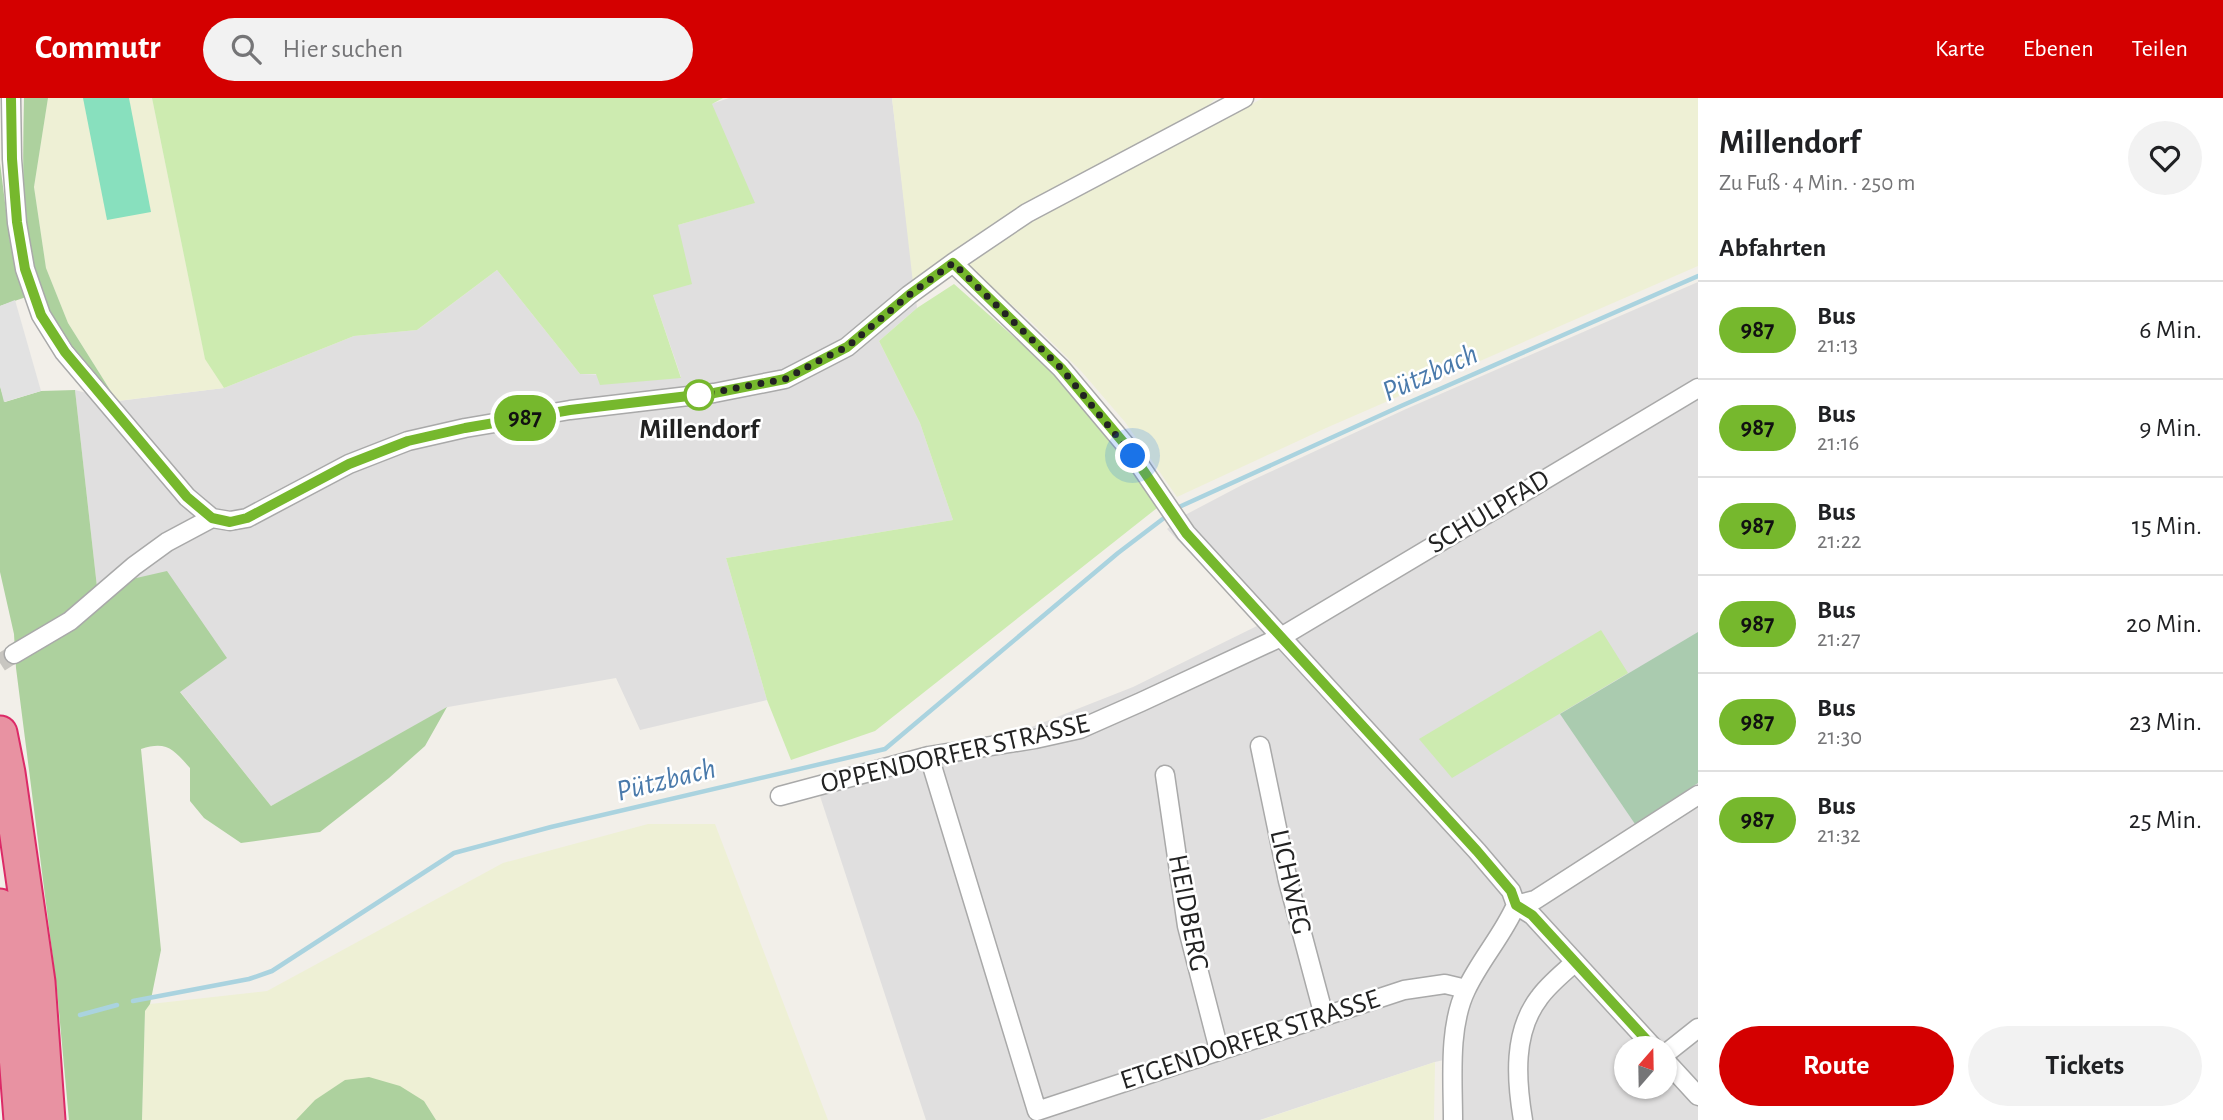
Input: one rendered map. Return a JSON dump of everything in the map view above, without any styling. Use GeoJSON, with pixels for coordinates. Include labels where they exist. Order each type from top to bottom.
{"type":"FeatureCollection","features":[{"type":"Feature","properties":{"kind":"highway"},"geometry":{"type":"LineString","coordinates":[[0,733],[38,982],[48,1120]]}},
{"type":"Feature","properties":{"kind":"highway"},"geometry":{"type":"LineString","coordinates":[[0,905],[21,1120]]}},
{"type":"Feature","properties":{"kind":"street"},"geometry":{"type":"LineString","coordinates":[[11,98],[17,222],[25,269],[41,315],[65,352],[187,497],[212,518],[230,522],[247,518],[349,464],[408,441],[570,410],[714,393],[785,379],[847,347],[909,295],[1027,213],[1244,98]]}},
{"type":"Feature","properties":{"kind":"street"},"geometry":{"type":"LineString","coordinates":[[953,263],[1061,368],[1128,448],[1177,521],[1477,851],[1511,891],[1516,905],[1532,915],[1643,1036]]}},
{"type":"Feature","properties":{"kind":"street","name":"SCHULPFAD"},"geometry":{"type":"LineString","coordinates":[[1281,637],[1698,388]]}},
{"type":"Feature","properties":{"kind":"street"},"geometry":{"type":"LineString","coordinates":[[14,654],[70,621],[134,566],[167,542],[212,518]]}},
{"type":"Feature","properties":{"kind":"street","name":"OPPENDORFER STRASSE"},"geometry":{"type":"LineString","coordinates":[[780,796],[929,756],[1080,729],[1281,637]]}},
{"type":"Feature","properties":{"kind":"street","name":"LICHWEG"},"geometry":{"type":"LineString","coordinates":[[1261,746],[1288,881],[1324,1016]]}},
{"type":"Feature","properties":{"kind":"street","name":"ETGENDORFER STRASSE"},"geometry":{"type":"LineString","coordinates":[[929,756],[1037,1111],[1404,990],[1445,984],[1466,989]]}},
{"type":"Feature","properties":{"kind":"street","name":"HEIDBERG"},"geometry":{"type":"LineString","coordinates":[[1165,775],[1187,926],[1219,1049]]}},
{"type":"Feature","properties":{"kind":"street"},"geometry":{"type":"LineString","coordinates":[[1516,905],[1535,900],[1698,795]]}},
{"type":"Feature","properties":{"kind":"street"},"geometry":{"type":"LineString","coordinates":[[1453,1120],[1456,1016],[1466,989],[1516,905]]}},
{"type":"Feature","properties":{"kind":"street"},"geometry":{"type":"LineString","coordinates":[[1523,1120],[1518,1075],[1520,1044],[1527,1015],[1540,995],[1574,962]]}},
{"type":"Feature","properties":{"kind":"street"},"geometry":{"type":"LineString","coordinates":[[1677,1046],[1698,1028]]}},
{"type":"Feature","properties":{"kind":"street"},"geometry":{"type":"LineString","coordinates":[[1677,1072],[1698,1096]]}},
{"type":"Feature","properties":{"kind":"shaded area"},"geometry":{"type":"Polygon","coordinates":[[[729,98],[892,98],[917,308],[879,341],[920,423],[953,520],[726,558],[767,700],[640,730],[616,678],[448,707],[271,806],[97,587],[75,390],[118,401],[224,388],[354,336],[417,330],[497,270],[580,374],[681,377],[653,295],[678,225],[754,203],[711,104],[729,98]]]}},
{"type":"Feature","properties":{"kind":"shaded area"},"geometry":{"type":"Polygon","coordinates":[[[1698,282],[1698,1120],[1462,1120],[1461,1056],[1435,1062],[1260,1120],[926,1120],[817,787],[918,751],[1029,728],[1133,687],[1259,625],[1167,529],[1185,515],[1242,485],[1406,409],[1698,282]]]}},
{"type":"Feature","properties":{"kind":"shaded area"},"geometry":{"type":"Polygon","coordinates":[[[15,300],[41,391],[4,402],[0,386],[0,306],[15,300]]]}},
{"type":"Feature","properties":{"kind":"green space"},"geometry":{"type":"Polygon","coordinates":[[[24,98],[48,98],[34,187],[46,268],[68,323],[117,401],[108,395],[67,342],[42,297],[32,259],[25,213],[24,98]]]}},
{"type":"Feature","properties":{"kind":"green space"},"geometry":{"type":"Polygon","coordinates":[[[48,98],[152,98],[205,358],[224,388],[117,401],[68,323],[46,268],[34,187],[48,98]]]}},
{"type":"Feature","properties":{"kind":"green space"},"geometry":{"type":"Polygon","coordinates":[[[83,98],[129,98],[151,212],[107,220],[83,98]]]}},
{"type":"Feature","properties":{"kind":"green space"},"geometry":{"type":"Polygon","coordinates":[[[152,98],[723,98],[712,104],[755,203],[678,225],[692,284],[653,295],[681,378],[600,385],[596,374],[580,374],[497,270],[417,330],[354,336],[224,388],[205,359],[152,98]]]}},
{"type":"Feature","properties":{"kind":"green space"},"geometry":{"type":"Polygon","coordinates":[[[892,98],[1216,98],[1209,105],[1026,207],[913,283],[892,98]]]}},
{"type":"Feature","properties":{"kind":"green space"},"geometry":{"type":"Polygon","coordinates":[[[1263,98],[1698,98],[1698,266],[1326,428],[1177,497],[1125,422],[1081,371],[1027,318],[967,266],[1027,224],[1263,98]]]}},
{"type":"Feature","properties":{"kind":"green space"},"geometry":{"type":"Polygon","coordinates":[[[0,163],[10,242],[29,296],[0,306],[0,163]]]}},
{"type":"Feature","properties":{"kind":"green space"},"geometry":{"type":"Polygon","coordinates":[[[954,284],[1057,375],[1126,460],[1157,508],[875,731],[791,760],[767,700],[726,558],[953,520],[920,423],[879,341],[917,308],[954,284]]]}},
{"type":"Feature","properties":{"kind":"green space"},"geometry":{"type":"Polygon","coordinates":[[[0,386],[5,402],[41,391],[75,390],[97,587],[167,571],[227,658],[180,692],[271,806],[447,707],[425,746],[320,832],[241,843],[204,818],[190,801],[190,768],[179,756],[164,746],[141,749],[161,950],[150,1004],[145,1011],[142,1120],[69,1120],[57,990],[14,634],[0,572],[0,386]]]}},
{"type":"Feature","properties":{"kind":"green space"},"geometry":{"type":"Polygon","coordinates":[[[1601,630],[1628,673],[1452,778],[1419,739],[1601,630]]]}},
{"type":"Feature","properties":{"kind":"green space"},"geometry":{"type":"Polygon","coordinates":[[[1698,632],[1698,783],[1635,824],[1560,714],[1698,632]]]}},
{"type":"Feature","properties":{"kind":"green space"},"geometry":{"type":"Polygon","coordinates":[[[648,824],[715,824],[828,1120],[436,1120],[424,1101],[296,1120],[142,1120],[145,1011],[150,1004],[267,991],[503,863],[648,824]]]}},
{"type":"Feature","properties":{"kind":"green space"},"geometry":{"type":"Polygon","coordinates":[[[1435,1062],[1434,1120],[1261,1120],[1435,1062]]]}},
{"type":"Feature","properties":{"kind":"green space"},"geometry":{"type":"Polygon","coordinates":[[[369,1077],[400,1086],[424,1101],[436,1120],[296,1120],[315,1100],[345,1080],[369,1077]]]}},
{"type":"Feature","properties":{"kind":"waterway","name":"Pützbach"},"geometry":{"type":"LineString","coordinates":[[1179,507],[1698,276]]}},
{"type":"Feature","properties":{"kind":"waterway","name":"Pützbach"},"geometry":{"type":"LineString","coordinates":[[133,1001],[249,979],[272,971],[454,853],[551,827],[885,749],[1118,553],[1164,518]]}},
{"type":"Feature","properties":{"kind":"waterway","name":"Pützbach"},"geometry":{"type":"LineString","coordinates":[[80,1015],[117,1005]]}},
{"type":"Feature","properties":{"kind":"tunnel"},"geometry":{"type":"LineString","coordinates":[[0,663],[14,654]]}},
{"type":"Feature","properties":{"kind":"bus line","name":"987"},"geometry":{"type":"LineString","coordinates":[[11,98],[17,222],[25,269],[41,315],[65,352],[187,497],[212,518],[230,522],[247,518],[349,464],[408,441],[570,410],[714,393],[785,379],[847,347],[909,295],[953,263],[1061,368],[1089,399],[1128,448],[1186,533],[1324,687],[1477,851],[1511,891],[1516,905],[1532,915],[1643,1036]]}},
{"type":"Feature","properties":{"kind":"place","name":"Millendorf"},"geometry":{"type":"Point","coordinates":[699,395]}},
{"type":"Feature","properties":{"kind":"route"},"geometry":{"type":"LineString","coordinates":[[699,395],[785,379],[847,347],[909,295],[953,263],[1061,368],[1133,456]]}}]}
